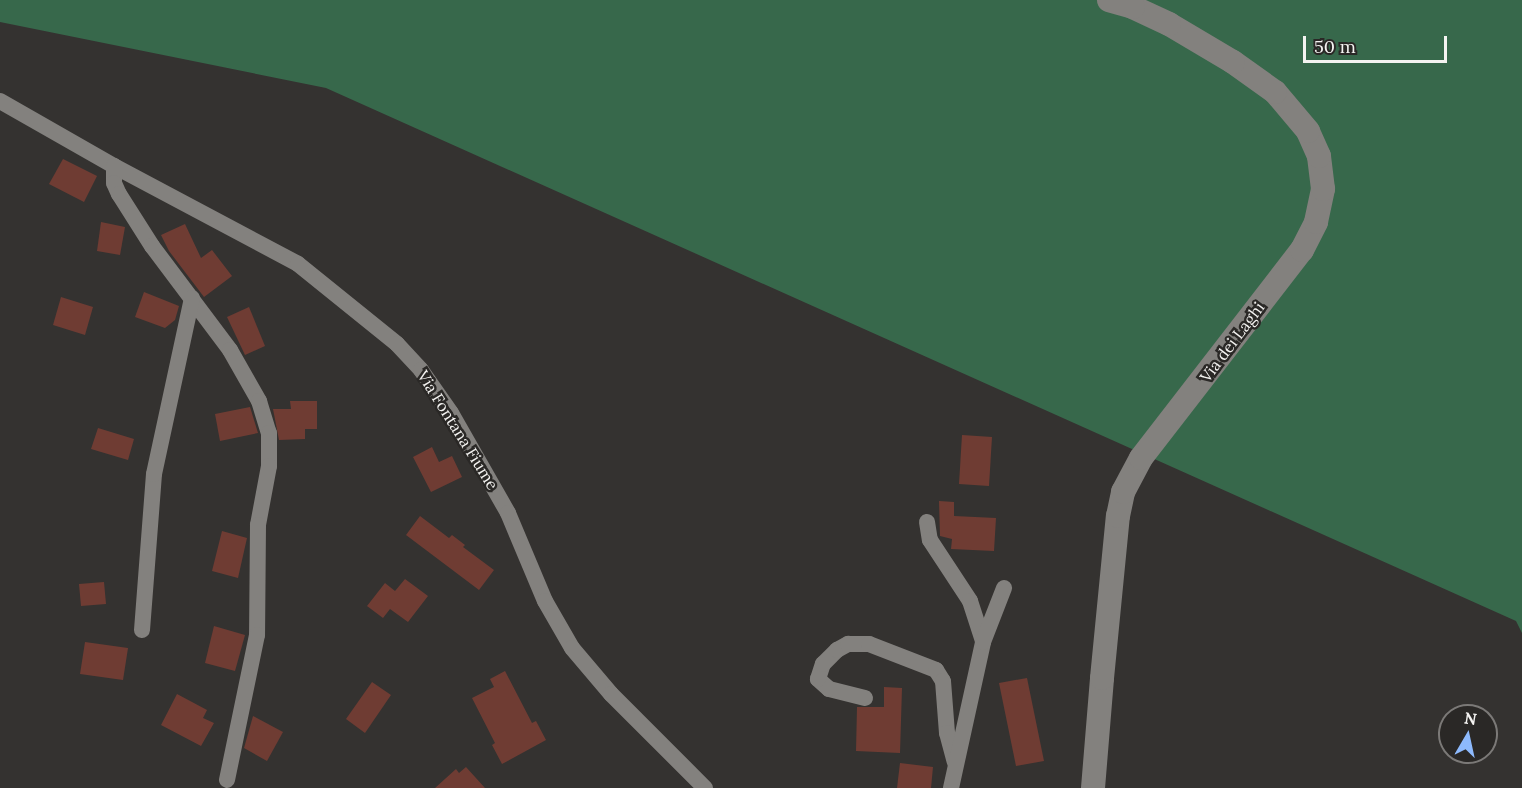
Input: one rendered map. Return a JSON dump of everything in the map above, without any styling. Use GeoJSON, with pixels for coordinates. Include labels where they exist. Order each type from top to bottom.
{"type":"FeatureCollection","features":[{"type":"Feature","properties":{"kind":"main road","name":"Via dei Laghi"},"geometry":{"type":"LineString","coordinates":[[1093,788],[1104,654],[1123,492],[1141,458],[1302,250],[1316,222],[1323,189],[1319,156],[1308,130],[1275,92],[1233,62],[1169,24],[1133,7],[1109,0]]}},
{"type":"Feature","properties":{"kind":"street","name":"Via Fontana Fiume"},"geometry":{"type":"LineString","coordinates":[[0,101],[114,166],[298,264],[355,308],[405,352],[444,403],[503,505],[545,601],[572,648],[611,694],[702,784]]}},
{"type":"Feature","properties":{"kind":"street"},"geometry":{"type":"LineString","coordinates":[[114,166],[114,183],[119,194],[152,246],[222,338],[255,394],[265,418],[270,441],[268,474],[258,525],[257,635],[227,780]]}},
{"type":"Feature","properties":{"kind":"street"},"geometry":{"type":"LineString","coordinates":[[142,630],[154,474],[192,298]]}},
{"type":"Feature","properties":{"kind":"street"},"geometry":{"type":"LineString","coordinates":[[927,522],[930,540],[970,601],[983,642]]}},
{"type":"Feature","properties":{"kind":"street"},"geometry":{"type":"LineString","coordinates":[[951,788],[983,642],[1004,588]]}},
{"type":"Feature","properties":{"kind":"street"},"geometry":{"type":"LineString","coordinates":[[865,698],[829,689],[818,679],[823,664],[837,650],[849,644],[869,644],[936,670],[943,681],[945,721],[955,762]]}},
{"type":"Feature","properties":{"kind":"green space"},"geometry":{"type":"Polygon","coordinates":[[[0,0],[1522,0],[1522,633],[1516,621],[326,88],[0,22],[0,0]]]}},
{"type":"Feature","properties":{"kind":"building"},"geometry":{"type":"Polygon","coordinates":[[[63,159],[97,176],[84,202],[49,184],[63,159]]]}},
{"type":"Feature","properties":{"kind":"building"},"geometry":{"type":"Polygon","coordinates":[[[101,222],[125,227],[120,255],[97,251],[101,222]]]}},
{"type":"Feature","properties":{"kind":"building"},"geometry":{"type":"Polygon","coordinates":[[[185,224],[201,258],[212,250],[232,276],[204,297],[169,251],[161,235],[185,224]]]}},
{"type":"Feature","properties":{"kind":"building"},"geometry":{"type":"Polygon","coordinates":[[[144,292],[179,306],[175,320],[165,328],[135,317],[144,292]]]}},
{"type":"Feature","properties":{"kind":"building"},"geometry":{"type":"Polygon","coordinates":[[[61,297],[93,307],[85,335],[53,325],[61,297]]]}},
{"type":"Feature","properties":{"kind":"building"},"geometry":{"type":"Polygon","coordinates":[[[249,307],[265,346],[245,355],[227,317],[249,307]]]}},
{"type":"Feature","properties":{"kind":"building"},"geometry":{"type":"Polygon","coordinates":[[[290,401],[317,401],[317,429],[305,429],[305,439],[279,440],[273,409],[291,409],[290,401]]]}},
{"type":"Feature","properties":{"kind":"building"},"geometry":{"type":"Polygon","coordinates":[[[250,407],[258,433],[220,441],[215,414],[250,407]]]}},
{"type":"Feature","properties":{"kind":"building"},"geometry":{"type":"Polygon","coordinates":[[[98,428],[134,439],[128,460],[91,449],[98,428]]]}},
{"type":"Feature","properties":{"kind":"building"},"geometry":{"type":"Polygon","coordinates":[[[962,435],[992,437],[989,486],[959,484],[962,435]]]}},
{"type":"Feature","properties":{"kind":"building"},"geometry":{"type":"Polygon","coordinates":[[[432,447],[439,462],[452,456],[462,477],[431,492],[413,457],[432,447]]]}},
{"type":"Feature","properties":{"kind":"building"},"geometry":{"type":"Polygon","coordinates":[[[939,501],[954,502],[954,516],[996,518],[994,551],[951,549],[952,539],[940,536],[939,501]]]}},
{"type":"Feature","properties":{"kind":"building"},"geometry":{"type":"Polygon","coordinates":[[[420,516],[449,538],[452,535],[465,545],[463,547],[494,570],[479,590],[406,535],[420,516]]]}},
{"type":"Feature","properties":{"kind":"building"},"geometry":{"type":"Polygon","coordinates":[[[222,531],[247,538],[238,578],[212,571],[222,531]]]}},
{"type":"Feature","properties":{"kind":"building"},"geometry":{"type":"Polygon","coordinates":[[[405,579],[428,596],[408,622],[390,609],[383,618],[367,606],[385,583],[395,591],[405,579]]]}},
{"type":"Feature","properties":{"kind":"building"},"geometry":{"type":"Polygon","coordinates":[[[104,582],[106,604],[81,606],[79,584],[104,582]]]}},
{"type":"Feature","properties":{"kind":"building"},"geometry":{"type":"Polygon","coordinates":[[[214,626],[245,635],[235,671],[205,663],[214,626]]]}},
{"type":"Feature","properties":{"kind":"building"},"geometry":{"type":"Polygon","coordinates":[[[85,642],[128,648],[123,680],[80,674],[85,642]]]}},
{"type":"Feature","properties":{"kind":"building"},"geometry":{"type":"Polygon","coordinates":[[[505,671],[532,723],[536,721],[546,740],[502,764],[492,745],[495,743],[472,698],[494,687],[490,679],[505,671]]]}},
{"type":"Feature","properties":{"kind":"building"},"geometry":{"type":"Polygon","coordinates":[[[1027,678],[1044,761],[1016,766],[999,683],[1027,678]]]}},
{"type":"Feature","properties":{"kind":"building"},"geometry":{"type":"Polygon","coordinates":[[[372,682],[391,695],[365,733],[346,719],[372,682]]]}},
{"type":"Feature","properties":{"kind":"building"},"geometry":{"type":"Polygon","coordinates":[[[884,687],[902,688],[900,753],[856,751],[857,707],[884,707],[884,687]]]}},
{"type":"Feature","properties":{"kind":"building"},"geometry":{"type":"Polygon","coordinates":[[[177,694],[207,710],[203,718],[214,723],[201,746],[161,725],[177,694]]]}},
{"type":"Feature","properties":{"kind":"building"},"geometry":{"type":"Polygon","coordinates":[[[253,716],[283,732],[267,761],[244,748],[253,716]]]}},
{"type":"Feature","properties":{"kind":"building"},"geometry":{"type":"Polygon","coordinates":[[[900,763],[933,767],[931,788],[897,788],[900,763]]]}},
{"type":"Feature","properties":{"kind":"building"},"geometry":{"type":"Polygon","coordinates":[[[466,767],[485,788],[435,788],[456,769],[459,773],[466,767]]]}}]}
